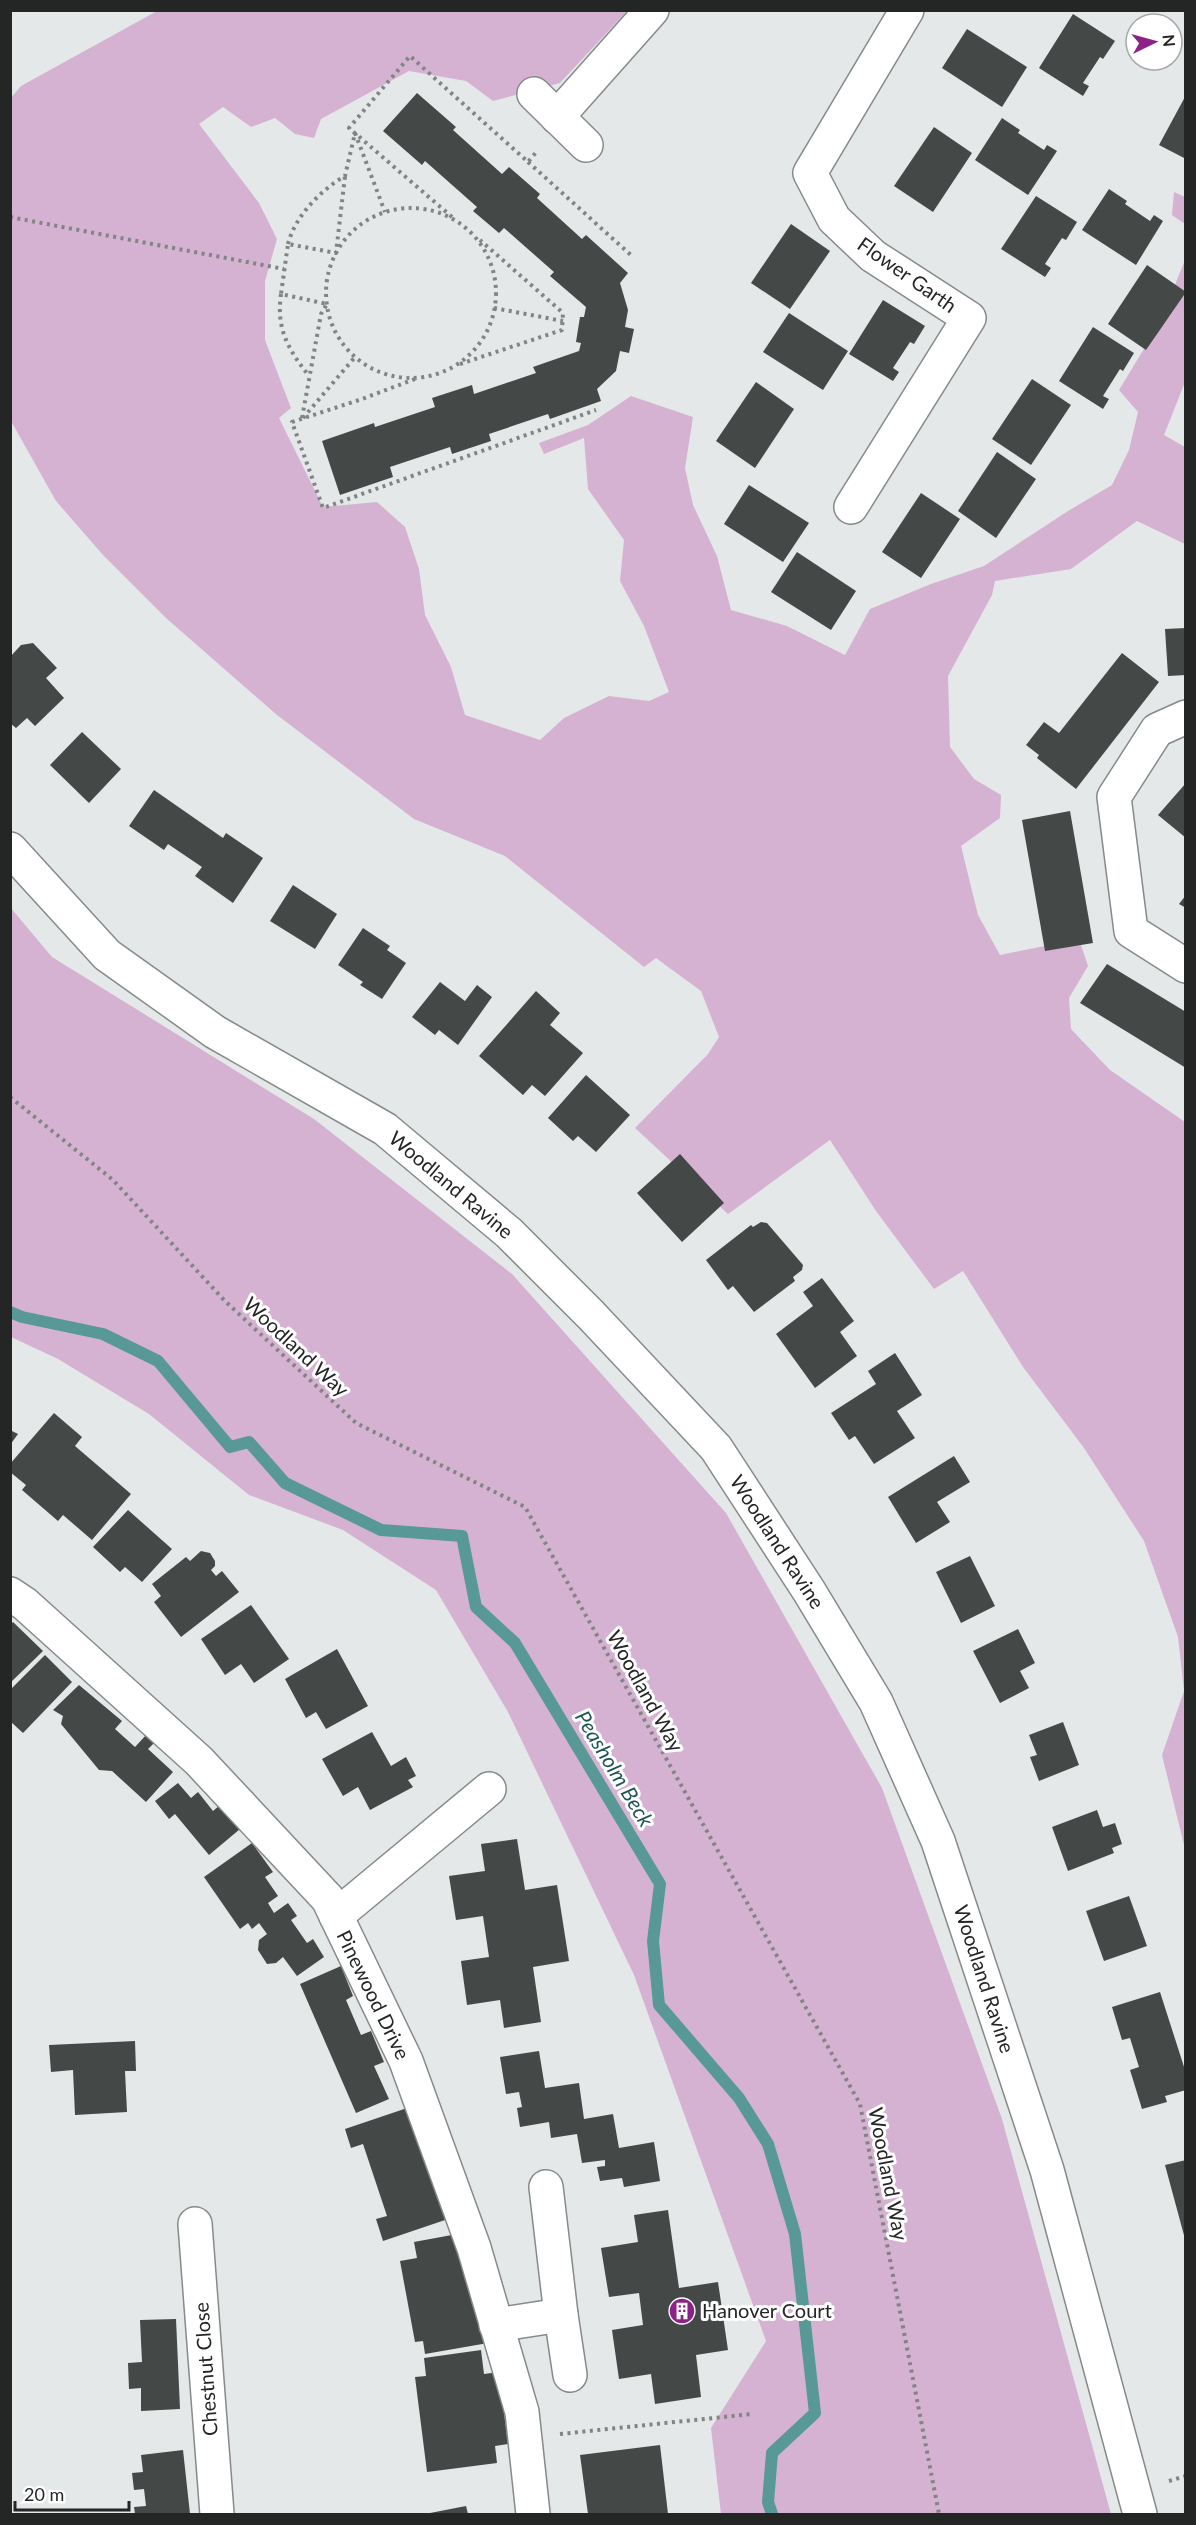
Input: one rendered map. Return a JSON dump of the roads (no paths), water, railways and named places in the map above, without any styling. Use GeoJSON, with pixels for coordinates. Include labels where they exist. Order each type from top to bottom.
{"type":"FeatureCollection","features":[{"type":"Feature","properties":{"kind":"street"},"geometry":{"type":"LineString","coordinates":[[560,120],[652,10]]}},
{"type":"Feature","properties":{"kind":"street","name":"Flower Garth"},"geometry":{"type":"LineString","coordinates":[[851,507],[969,318],[873,256],[834,219],[810,173],[907,10]]}},
{"type":"Feature","properties":{"kind":"street"},"geometry":{"type":"LineString","coordinates":[[534,94],[586,145]]}},
{"type":"Feature","properties":{"kind":"street"},"geometry":{"type":"LineString","coordinates":[[1185,717],[1157,730],[1114,797],[1131,931],[1185,966]]}},
{"type":"Feature","properties":{"kind":"street","name":"Woodland Ravine"},"geometry":{"type":"LineString","coordinates":[[10,849],[107,955],[215,1032],[385,1129],[509,1233],[591,1315],[716,1448],[809,1591],[876,1702],[938,1841],[1047,2170],[1140,2514]]}},
{"type":"Feature","properties":{"kind":"street","name":"Pinewood Drive"},"geometry":{"type":"LineString","coordinates":[[10,1594],[25,1604],[199,1761],[328,1899],[406,2061],[474,2248],[522,2412],[533,2514]]}},
{"type":"Feature","properties":{"kind":"street"},"geometry":{"type":"LineString","coordinates":[[336,1916],[489,1789]]}},
{"type":"Feature","properties":{"kind":"street"},"geometry":{"type":"LineString","coordinates":[[546,2187],[570,2375]]}},
{"type":"Feature","properties":{"kind":"street","name":"Chestnut Close"},"geometry":{"type":"LineString","coordinates":[[195,2224],[217,2514]]}},
{"type":"Feature","properties":{"kind":"street"},"geometry":{"type":"LineString","coordinates":[[496,2325],[561,2315]]}},
{"type":"Feature","properties":{"kind":"waterway","name":"Peasholm Beck"},"geometry":{"type":"LineString","coordinates":[[10,1312],[22,1317],[103,1334],[158,1361],[230,1447],[249,1442],[285,1483],[381,1530],[462,1536],[476,1607],[515,1643],[660,1884],[653,1941],[659,2005],[739,2098],[768,2144],[795,2234],[815,2413],[772,2453],[768,2502],[772,2514]]}},
{"type":"Feature","properties":{"kind":"place","name":"Hanover Court"},"geometry":{"type":"Point","coordinates":[682,2311]}}]}
